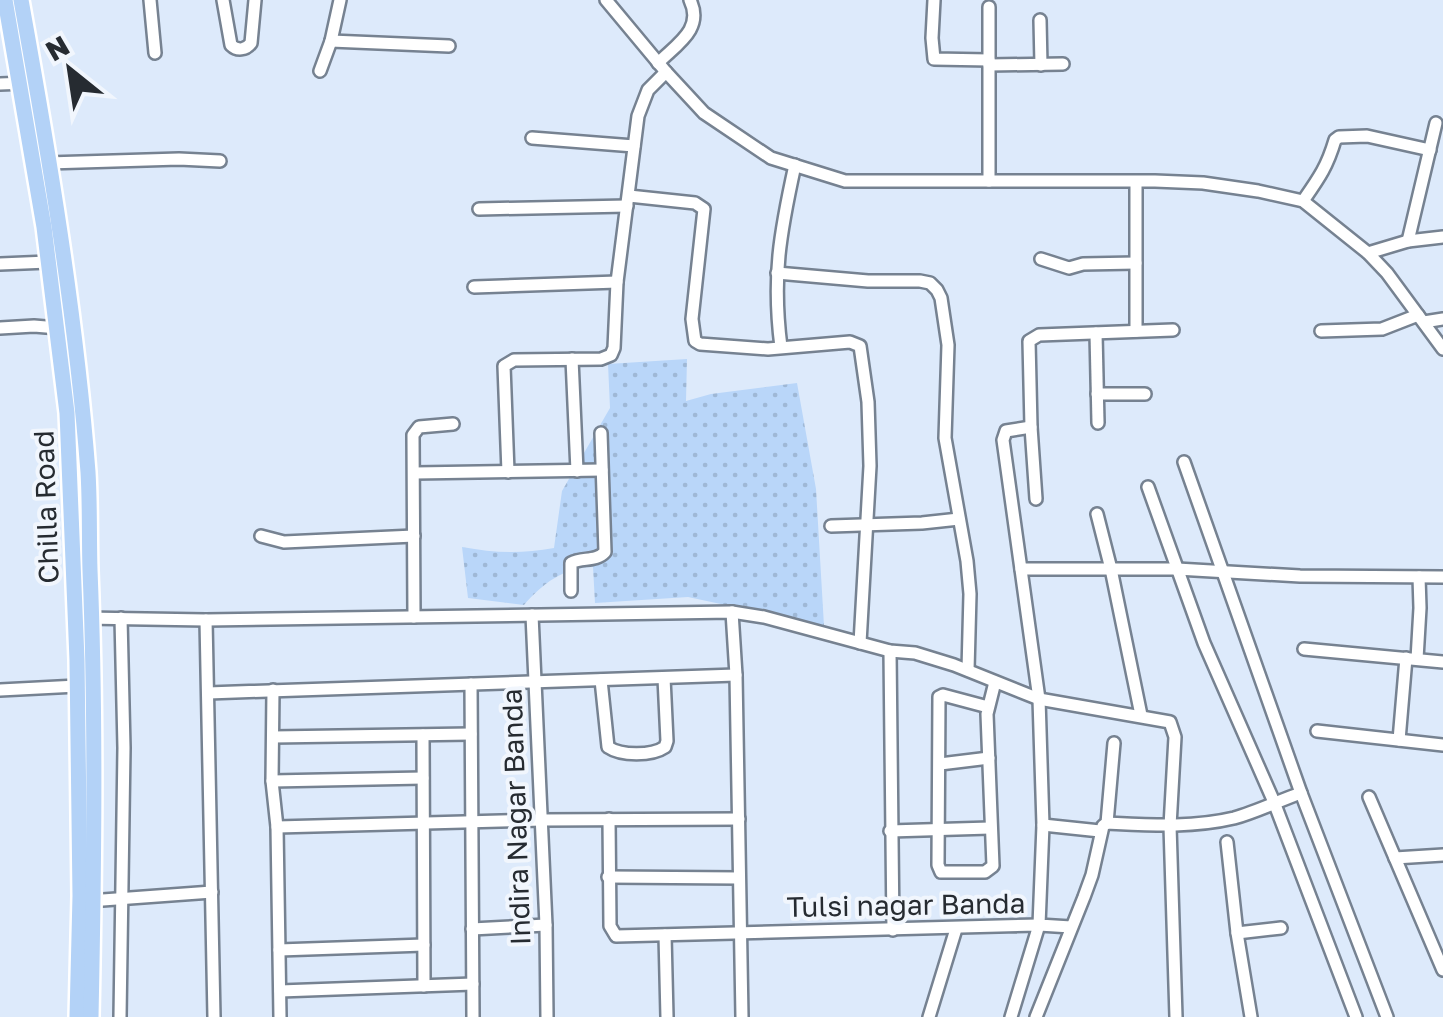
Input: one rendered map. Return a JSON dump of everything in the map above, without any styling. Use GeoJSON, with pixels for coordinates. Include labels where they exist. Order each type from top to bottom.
{"type":"FeatureCollection","features":[{"type":"Feature","properties":{"kind":"main road","name":"Chilla Road"},"geometry":{"type":"LineString","coordinates":[[6,0],[27,83],[48,262],[62,304],[58,328],[84,618],[76,686],[87,901],[85,991],[77,1017]]}},
{"type":"Feature","properties":{"kind":"main road"},"geometry":{"type":"LineString","coordinates":[[22,0],[27,83],[48,163],[62,304],[82,397],[88,478],[84,618],[87,901]]}},
{"type":"Feature","properties":{"kind":"main road"},"geometry":{"type":"LineString","coordinates":[[85,991],[91,1017]]}},
{"type":"Feature","properties":{"kind":"street"},"geometry":{"type":"LineString","coordinates":[[150,0],[155,53]]}},
{"type":"Feature","properties":{"kind":"street"},"geometry":{"type":"LineString","coordinates":[[223,0],[231,46],[242,49],[251,43],[255,0]]}},
{"type":"Feature","properties":{"kind":"street"},"geometry":{"type":"LineString","coordinates":[[320,71],[340,0]]}},
{"type":"Feature","properties":{"kind":"street"},"geometry":{"type":"LineString","coordinates":[[606,0],[704,113],[771,158],[846,181],[1203,184],[1303,201],[1368,253],[1443,349]]}},
{"type":"Feature","properties":{"kind":"street"},"geometry":{"type":"LineString","coordinates":[[508,472],[504,366],[514,360],[601,359],[614,348],[617,282],[638,116],[648,90],[693,26],[696,12],[690,0]]}},
{"type":"Feature","properties":{"kind":"street"},"geometry":{"type":"LineString","coordinates":[[934,0],[934,59],[1063,64]]}},
{"type":"Feature","properties":{"kind":"street"},"geometry":{"type":"LineString","coordinates":[[989,7],[989,182]]}},
{"type":"Feature","properties":{"kind":"street"},"geometry":{"type":"LineString","coordinates":[[1040,20],[1041,65]]}},
{"type":"Feature","properties":{"kind":"street"},"geometry":{"type":"LineString","coordinates":[[330,41],[449,46]]}},
{"type":"Feature","properties":{"kind":"street"},"geometry":{"type":"LineString","coordinates":[[0,84],[27,83]]}},
{"type":"Feature","properties":{"kind":"street"},"geometry":{"type":"LineString","coordinates":[[1408,241],[1436,123]]}},
{"type":"Feature","properties":{"kind":"street"},"geometry":{"type":"LineString","coordinates":[[1303,201],[1323,172],[1339,137],[1367,136],[1430,150]]}},
{"type":"Feature","properties":{"kind":"street"},"geometry":{"type":"LineString","coordinates":[[532,138],[634,146]]}},
{"type":"Feature","properties":{"kind":"street"},"geometry":{"type":"LineString","coordinates":[[48,163],[180,158],[220,161]]}},
{"type":"Feature","properties":{"kind":"street"},"geometry":{"type":"LineString","coordinates":[[782,347],[776,304],[777,273],[783,217],[796,166]]}},
{"type":"Feature","properties":{"kind":"street"},"geometry":{"type":"LineString","coordinates":[[1136,182],[1136,331]]}},
{"type":"Feature","properties":{"kind":"street"},"geometry":{"type":"LineString","coordinates":[[479,209],[628,201],[695,203],[704,210],[692,319],[695,342],[768,349],[850,342],[860,346],[868,402],[870,466],[860,643]]}},
{"type":"Feature","properties":{"kind":"street"},"geometry":{"type":"LineString","coordinates":[[1368,253],[1408,241],[1443,237]]}},
{"type":"Feature","properties":{"kind":"street"},"geometry":{"type":"LineString","coordinates":[[1042,259],[1069,268],[1136,263]]}},
{"type":"Feature","properties":{"kind":"street"},"geometry":{"type":"LineString","coordinates":[[0,264],[48,262]]}},
{"type":"Feature","properties":{"kind":"street"},"geometry":{"type":"LineString","coordinates":[[777,273],[920,281],[930,284],[941,298],[948,345],[945,438],[970,594],[968,670]]}},
{"type":"Feature","properties":{"kind":"street"},"geometry":{"type":"LineString","coordinates":[[474,287],[617,282]]}},
{"type":"Feature","properties":{"kind":"street"},"geometry":{"type":"LineString","coordinates":[[1320,331],[1382,329],[1421,318],[1443,320]]}},
{"type":"Feature","properties":{"kind":"street"},"geometry":{"type":"LineString","coordinates":[[0,328],[58,328]]}},
{"type":"Feature","properties":{"kind":"street"},"geometry":{"type":"LineString","coordinates":[[1036,499],[1030,341],[1039,335],[1173,330]]}},
{"type":"Feature","properties":{"kind":"street"},"geometry":{"type":"LineString","coordinates":[[1096,333],[1098,423]]}},
{"type":"Feature","properties":{"kind":"street"},"geometry":{"type":"LineString","coordinates":[[572,360],[577,471]]}},
{"type":"Feature","properties":{"kind":"street"},"geometry":{"type":"LineString","coordinates":[[1097,394],[1144,394]]}},
{"type":"Feature","properties":{"kind":"street"},"geometry":{"type":"LineString","coordinates":[[414,617],[413,435],[419,426],[454,424]]}},
{"type":"Feature","properties":{"kind":"street"},"geometry":{"type":"LineString","coordinates":[[1031,427],[1006,431],[1003,435],[1038,700],[1043,825],[1039,926],[1071,928]]}},
{"type":"Feature","properties":{"kind":"street"},"geometry":{"type":"LineString","coordinates":[[571,591],[571,563],[597,558],[605,552],[600,433]]}},
{"type":"Feature","properties":{"kind":"street"},"geometry":{"type":"LineString","coordinates":[[1184,462],[1300,793],[1387,1017]]}},
{"type":"Feature","properties":{"kind":"street"},"geometry":{"type":"LineString","coordinates":[[415,473],[602,470]]}},
{"type":"Feature","properties":{"kind":"street"},"geometry":{"type":"LineString","coordinates":[[1148,487],[1216,674],[1274,802],[1356,1017]]}},
{"type":"Feature","properties":{"kind":"street"},"geometry":{"type":"LineString","coordinates":[[1097,514],[1141,716]]}},
{"type":"Feature","properties":{"kind":"street"},"geometry":{"type":"LineString","coordinates":[[832,526],[959,519]]}},
{"type":"Feature","properties":{"kind":"street"},"geometry":{"type":"LineString","coordinates":[[260,536],[294,542],[414,536]]}},
{"type":"Feature","properties":{"kind":"street"},"geometry":{"type":"LineString","coordinates":[[1021,570],[1177,569],[1443,576]]}},
{"type":"Feature","properties":{"kind":"street"},"geometry":{"type":"LineString","coordinates":[[1399,740],[1420,608],[1419,577]]}},
{"type":"Feature","properties":{"kind":"street"},"geometry":{"type":"LineString","coordinates":[[84,618],[206,620],[732,612],[890,651],[915,653],[968,670],[1038,700],[1170,722],[1174,728],[1170,826],[1176,1017]]}},
{"type":"Feature","properties":{"kind":"street"},"geometry":{"type":"LineString","coordinates":[[732,612],[742,1017]]}},
{"type":"Feature","properties":{"kind":"street","name":"Indira Nagar Banda"},"geometry":{"type":"LineString","coordinates":[[532,615],[547,1017]]}},
{"type":"Feature","properties":{"kind":"street"},"geometry":{"type":"LineString","coordinates":[[120,1017],[124,748],[121,618]]}},
{"type":"Feature","properties":{"kind":"street"},"geometry":{"type":"LineString","coordinates":[[206,620],[214,1017]]}},
{"type":"Feature","properties":{"kind":"street"},"geometry":{"type":"LineString","coordinates":[[1304,649],[1443,662]]}},
{"type":"Feature","properties":{"kind":"street"},"geometry":{"type":"LineString","coordinates":[[890,651],[892,930]]}},
{"type":"Feature","properties":{"kind":"street"},"geometry":{"type":"LineString","coordinates":[[208,693],[736,675]]}},
{"type":"Feature","properties":{"kind":"street"},"geometry":{"type":"LineString","coordinates":[[601,680],[608,747],[618,752],[656,752],[666,747],[667,741],[664,678]]}},
{"type":"Feature","properties":{"kind":"street"},"geometry":{"type":"LineString","coordinates":[[988,707],[939,697],[941,872],[986,872],[993,866],[988,707],[995,682]]}},
{"type":"Feature","properties":{"kind":"street"},"geometry":{"type":"LineString","coordinates":[[471,684],[474,1017]]}},
{"type":"Feature","properties":{"kind":"street"},"geometry":{"type":"LineString","coordinates":[[0,690],[76,686]]}},
{"type":"Feature","properties":{"kind":"street"},"geometry":{"type":"LineString","coordinates":[[273,690],[280,1017]]}},
{"type":"Feature","properties":{"kind":"street"},"geometry":{"type":"LineString","coordinates":[[1318,731],[1443,745]]}},
{"type":"Feature","properties":{"kind":"street"},"geometry":{"type":"LineString","coordinates":[[273,737],[471,734]]}},
{"type":"Feature","properties":{"kind":"street"},"geometry":{"type":"LineString","coordinates":[[423,736],[424,986]]}},
{"type":"Feature","properties":{"kind":"street"},"geometry":{"type":"LineString","coordinates":[[1036,1017],[1092,875],[1104,827],[1114,743]]}},
{"type":"Feature","properties":{"kind":"street"},"geometry":{"type":"LineString","coordinates":[[940,764],[989,758]]}},
{"type":"Feature","properties":{"kind":"street"},"geometry":{"type":"LineString","coordinates":[[272,781],[423,778]]}},
{"type":"Feature","properties":{"kind":"street"},"geometry":{"type":"LineString","coordinates":[[1043,825],[1170,826],[1233,818],[1300,793]]}},
{"type":"Feature","properties":{"kind":"street"},"geometry":{"type":"LineString","coordinates":[[1369,798],[1443,970]]}},
{"type":"Feature","properties":{"kind":"street"},"geometry":{"type":"LineString","coordinates":[[277,827],[740,819]]}},
{"type":"Feature","properties":{"kind":"street"},"geometry":{"type":"LineString","coordinates":[[609,820],[608,877],[739,878]]}},
{"type":"Feature","properties":{"kind":"street"},"geometry":{"type":"LineString","coordinates":[[890,831],[990,828]]}},
{"type":"Feature","properties":{"kind":"street"},"geometry":{"type":"LineString","coordinates":[[1227,842],[1251,1017]]}},
{"type":"Feature","properties":{"kind":"street"},"geometry":{"type":"LineString","coordinates":[[1395,858],[1443,855]]}},
{"type":"Feature","properties":{"kind":"street","name":"Tulsi nagar Banda"},"geometry":{"type":"LineString","coordinates":[[608,877],[610,926],[613,933],[623,936],[1039,926],[1011,1017]]}},
{"type":"Feature","properties":{"kind":"street"},"geometry":{"type":"LineString","coordinates":[[87,901],[212,892]]}},
{"type":"Feature","properties":{"kind":"street"},"geometry":{"type":"LineString","coordinates":[[472,930],[546,925]]}},
{"type":"Feature","properties":{"kind":"street"},"geometry":{"type":"LineString","coordinates":[[1237,933],[1281,928]]}},
{"type":"Feature","properties":{"kind":"street"},"geometry":{"type":"LineString","coordinates":[[929,1017],[956,929]]}},
{"type":"Feature","properties":{"kind":"street"},"geometry":{"type":"LineString","coordinates":[[664,935],[667,1017]]}},
{"type":"Feature","properties":{"kind":"street"},"geometry":{"type":"LineString","coordinates":[[279,950],[424,945]]}},
{"type":"Feature","properties":{"kind":"street"},"geometry":{"type":"LineString","coordinates":[[280,991],[473,984]]}},
{"type":"Feature","properties":{"kind":"shaded area"},"geometry":{"type":"Polygon","coordinates":[[[687,359],[686,401],[797,383],[816,489],[824,626],[688,597],[595,603],[593,567],[554,578],[524,605],[468,598],[462,547],[508,552],[554,548],[562,491],[610,408],[608,364],[687,359]]]}}]}
